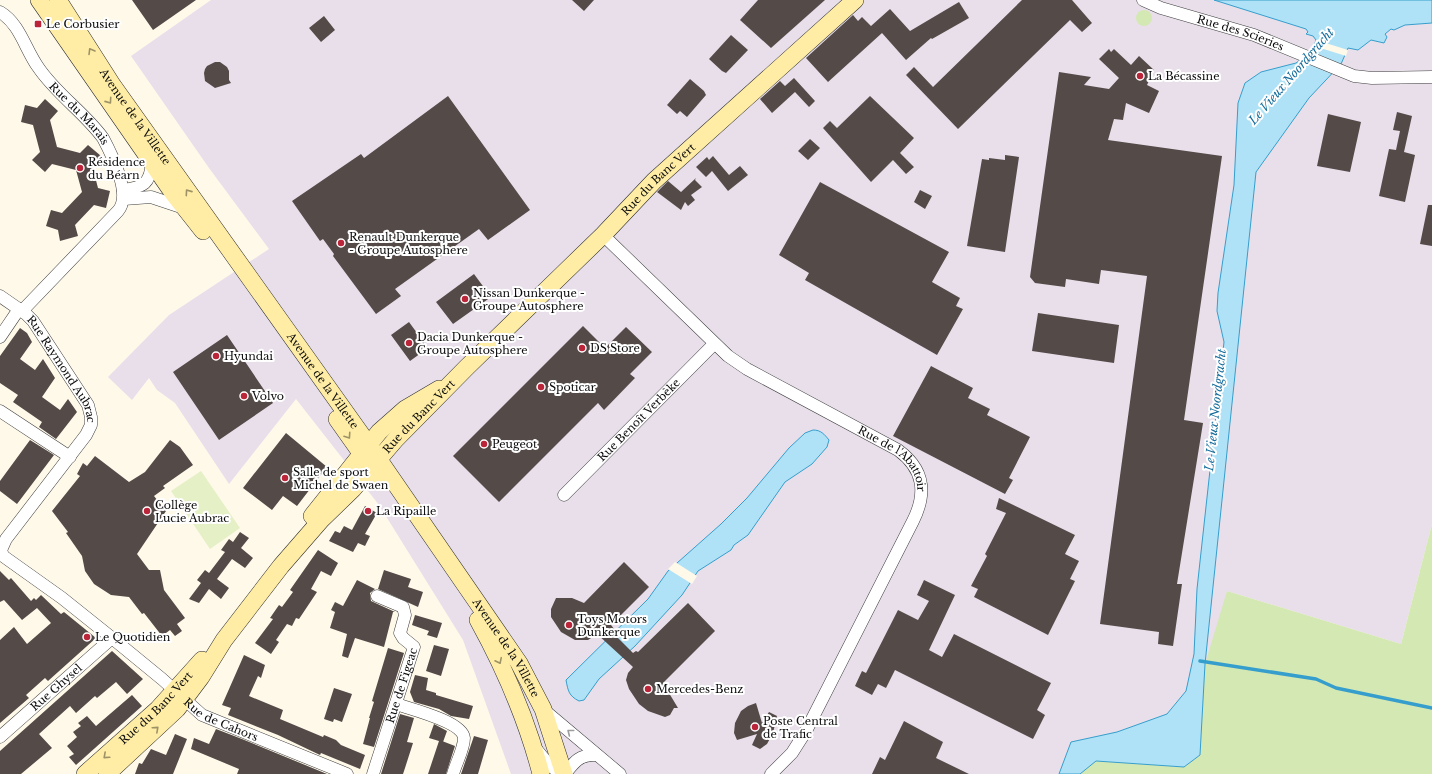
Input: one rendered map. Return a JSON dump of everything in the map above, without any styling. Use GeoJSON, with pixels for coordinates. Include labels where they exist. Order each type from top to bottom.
{"type":"FeatureCollection","features":[{"type":"Feature","properties":{"kind":"main road","name":"Avenue de la Villette"},"geometry":{"type":"LineString","coordinates":[[39,0],[185,209],[202,228],[370,456],[519,663],[543,709],[564,774]]}},
{"type":"Feature","properties":{"kind":"main road","name":"Avenue de la Villette"},"geometry":{"type":"LineString","coordinates":[[58,0],[113,86],[370,456],[474,613],[510,684],[532,743],[541,774]]}},
{"type":"Feature","properties":{"kind":"main road","name":"Rue du Banc Vert"},"geometry":{"type":"LineString","coordinates":[[281,566],[315,512],[370,456],[467,367],[603,235],[654,181],[855,0]]}},
{"type":"Feature","properties":{"kind":"main road","name":"Rue du Banc Vert"},"geometry":{"type":"LineString","coordinates":[[85,774],[158,709],[180,695],[201,677],[224,640],[281,566],[305,538],[324,509],[370,456],[400,413],[467,367]]}},
{"type":"Feature","properties":{"kind":"main road","name":"Rue du Banc Vert"},"geometry":{"type":"LineString","coordinates":[[106,774],[170,716],[180,695]]}},
{"type":"Feature","properties":{"kind":"street","name":"Rue des Scieries"},"geometry":{"type":"LineString","coordinates":[[1143,0],[1162,8],[1227,26],[1358,77],[1432,77]]}},
{"type":"Feature","properties":{"kind":"street","name":"Rue du Marais"},"geometry":{"type":"LineString","coordinates":[[0,12],[14,24],[29,55],[40,71],[103,138],[109,150],[123,195]]}},
{"type":"Feature","properties":{"kind":"street"},"geometry":{"type":"LineString","coordinates":[[0,337],[21,310],[118,212],[123,195],[145,184],[150,174],[152,162]]}},
{"type":"Feature","properties":{"kind":"street"},"geometry":{"type":"LineString","coordinates":[[123,195],[151,197],[185,209]]}},
{"type":"Feature","properties":{"kind":"street","name":"Rue de l'Abattoir"},"geometry":{"type":"LineString","coordinates":[[603,235],[728,356],[747,369],[898,450],[911,461],[921,484],[922,497],[917,514],[806,731],[792,753],[771,774]]}},
{"type":"Feature","properties":{"kind":"street","name":"Rue Raymond Aubrac"},"geometry":{"type":"LineString","coordinates":[[0,296],[21,310],[33,321],[85,402],[90,413],[90,428],[70,457],[6,539],[1,550]]}},
{"type":"Feature","properties":{"kind":"street","name":"Rue Benoît Verbèke"},"geometry":{"type":"LineString","coordinates":[[564,495],[714,344]]}},
{"type":"Feature","properties":{"kind":"street"},"geometry":{"type":"LineString","coordinates":[[0,411],[70,457]]}},
{"type":"Feature","properties":{"kind":"street","name":"Rue de Cahors"},"geometry":{"type":"LineString","coordinates":[[1,550],[3,556],[8,562],[56,594],[112,638],[180,695],[196,711],[206,717],[347,774]]}},
{"type":"Feature","properties":{"kind":"street","name":"Rue de Figeac"},"geometry":{"type":"LineString","coordinates":[[373,774],[414,647],[403,638],[400,633],[405,615],[403,607],[377,596]]}},
{"type":"Feature","properties":{"kind":"street","name":"Rue Ghysel"},"geometry":{"type":"LineString","coordinates":[[0,737],[112,638]]}},
{"type":"Feature","properties":{"kind":"street"},"geometry":{"type":"LineString","coordinates":[[396,704],[451,723],[460,729],[464,740],[453,774]]}},
{"type":"Feature","properties":{"kind":"street"},"geometry":{"type":"LineString","coordinates":[[543,709],[554,720],[620,774]]}},
{"type":"Feature","properties":{"kind":"street"},"geometry":{"type":"LineString","coordinates":[[532,743],[550,766],[564,774],[581,757],[587,754],[596,755]]}},
{"type":"Feature","properties":{"kind":"shaded area"},"geometry":{"type":"Polygon","coordinates":[[[211,0],[1255,0],[1432,12],[1432,524],[1401,644],[1227,591],[1200,755],[1096,761],[1080,774],[511,774],[463,640],[379,505],[296,399],[229,484],[175,403],[157,390],[149,378],[132,400],[108,377],[169,315],[269,249],[209,168],[131,56],[211,0]]]}},
{"type":"Feature","properties":{"kind":"green space"},"geometry":{"type":"Polygon","coordinates":[[[1144,10],[1150,12],[1152,18],[1150,24],[1144,26],[1138,24],[1136,18],[1138,12],[1144,10]]]}},
{"type":"Feature","properties":{"kind":"green space"},"geometry":{"type":"Polygon","coordinates":[[[201,471],[240,528],[210,549],[171,491],[201,471]]]}},
{"type":"Feature","properties":{"kind":"green space"},"geometry":{"type":"Polygon","coordinates":[[[1432,524],[1432,774],[1080,774],[1095,761],[1184,767],[1200,755],[1205,664],[1227,591],[1401,644],[1432,524]]]}},
{"type":"Feature","properties":{"kind":"water","name":"Le Vieux Noordgracht"},"geometry":{"type":"Polygon","coordinates":[[[1214,0],[1432,0],[1432,23],[1405,25],[1394,30],[1391,29],[1385,34],[1387,37],[1384,43],[1371,40],[1358,50],[1348,48],[1341,64],[1309,98],[1256,172],[1205,664],[1200,755],[1184,767],[1096,761],[1080,774],[1059,774],[1071,742],[1117,732],[1167,714],[1186,691],[1194,654],[1197,589],[1224,342],[1217,311],[1218,293],[1234,185],[1238,103],[1245,83],[1261,72],[1296,63],[1312,51],[1316,40],[1313,36],[1306,34],[1308,32],[1306,29],[1214,0]]]}},
{"type":"Feature","properties":{"kind":"water"},"geometry":{"type":"Polygon","coordinates":[[[813,430],[824,434],[829,440],[827,447],[812,464],[785,482],[748,535],[734,545],[731,550],[698,571],[682,595],[635,646],[599,679],[584,700],[579,701],[573,697],[568,690],[566,680],[648,599],[668,571],[721,524],[747,498],[789,448],[805,433],[813,430]]]}},
{"type":"Feature","properties":{"kind":"pier"},"geometry":{"type":"Polygon","coordinates":[[[1316,40],[1348,50],[1346,56],[1314,46],[1316,40]]]}},
{"type":"Feature","properties":{"kind":"pier"},"geometry":{"type":"Polygon","coordinates":[[[675,562],[697,576],[692,584],[668,569],[675,562]]]}},
{"type":"Feature","properties":{"kind":"building"},"geometry":{"type":"Polygon","coordinates":[[[132,0],[196,0],[153,30],[132,0]]]}},
{"type":"Feature","properties":{"kind":"building"},"geometry":{"type":"Polygon","coordinates":[[[572,0],[594,0],[584,11],[572,0]]]}},
{"type":"Feature","properties":{"kind":"building"},"geometry":{"type":"Polygon","coordinates":[[[758,0],[825,0],[771,48],[740,20],[758,0]]]}},
{"type":"Feature","properties":{"kind":"building"},"geometry":{"type":"Polygon","coordinates":[[[1022,0],[1072,0],[1092,23],[1082,32],[1070,20],[958,129],[906,75],[914,67],[933,87],[1022,0]]]}},
{"type":"Feature","properties":{"kind":"building"},"geometry":{"type":"Polygon","coordinates":[[[959,2],[969,18],[932,39],[931,38],[906,60],[882,33],[828,82],[806,58],[853,15],[858,21],[862,17],[871,26],[890,9],[910,31],[959,2]]]}},
{"type":"Feature","properties":{"kind":"building"},"geometry":{"type":"Polygon","coordinates":[[[324,16],[335,30],[321,42],[309,28],[324,16]]]}},
{"type":"Feature","properties":{"kind":"building"},"geometry":{"type":"Polygon","coordinates":[[[731,35],[748,50],[726,73],[709,59],[731,35]]]}},
{"type":"Feature","properties":{"kind":"building"},"geometry":{"type":"Polygon","coordinates":[[[1109,49],[1111,52],[1114,49],[1131,65],[1139,56],[1154,70],[1147,85],[1159,91],[1149,113],[1126,103],[1123,120],[1114,119],[1108,140],[1222,156],[1184,420],[1203,423],[1177,584],[1182,584],[1173,646],[1158,644],[1159,632],[1100,624],[1147,276],[1101,270],[1099,284],[1066,279],[1065,287],[1035,283],[1030,277],[1059,72],[1091,77],[1084,85],[1109,89],[1119,78],[1099,59],[1109,49]]]}},
{"type":"Feature","properties":{"kind":"building"},"geometry":{"type":"Polygon","coordinates":[[[215,62],[220,62],[227,67],[229,71],[229,80],[231,83],[215,88],[205,81],[205,69],[207,66],[215,62]]]}},
{"type":"Feature","properties":{"kind":"building"},"geometry":{"type":"Polygon","coordinates":[[[794,78],[815,101],[809,107],[795,92],[772,113],[760,99],[780,81],[785,86],[794,78]]]}},
{"type":"Feature","properties":{"kind":"building"},"geometry":{"type":"Polygon","coordinates":[[[690,79],[704,91],[706,95],[687,117],[680,111],[677,114],[667,105],[690,79]]]}},
{"type":"Feature","properties":{"kind":"building"},"geometry":{"type":"Polygon","coordinates":[[[448,96],[530,210],[488,240],[479,229],[395,289],[401,296],[376,314],[333,256],[334,254],[323,239],[320,241],[292,201],[361,154],[364,158],[448,96]]]}},
{"type":"Feature","properties":{"kind":"building"},"geometry":{"type":"Polygon","coordinates":[[[870,96],[914,138],[900,153],[914,167],[906,174],[893,160],[871,182],[823,128],[830,121],[837,128],[870,96]]]}},
{"type":"Feature","properties":{"kind":"building","name":"Résidence du Béarn"},"geometry":{"type":"Polygon","coordinates":[[[45,99],[58,111],[50,120],[57,147],[80,153],[88,145],[101,156],[92,165],[98,188],[110,191],[106,208],[94,205],[75,225],[78,236],[60,241],[58,230],[46,226],[51,210],[62,213],[82,192],[76,170],[52,164],[45,172],[32,160],[40,152],[33,125],[21,122],[25,105],[37,108],[45,99]]]}},
{"type":"Feature","properties":{"kind":"building"},"geometry":{"type":"Polygon","coordinates":[[[1397,112],[1412,116],[1404,152],[1415,155],[1405,202],[1379,196],[1389,149],[1396,150],[1400,131],[1393,130],[1397,112]]]}},
{"type":"Feature","properties":{"kind":"building"},"geometry":{"type":"Polygon","coordinates":[[[1328,114],[1361,122],[1350,172],[1317,166],[1328,114]]]}},
{"type":"Feature","properties":{"kind":"building"},"geometry":{"type":"Polygon","coordinates":[[[810,139],[820,148],[808,160],[798,151],[810,139]]]}},
{"type":"Feature","properties":{"kind":"building"},"geometry":{"type":"Polygon","coordinates":[[[1005,155],[1019,157],[1005,252],[967,246],[982,159],[989,160],[989,158],[1005,160],[1005,155]]]}},
{"type":"Feature","properties":{"kind":"building"},"geometry":{"type":"Polygon","coordinates":[[[713,156],[729,175],[740,166],[748,175],[728,191],[712,171],[706,177],[696,167],[707,157],[709,160],[713,156]]]}},
{"type":"Feature","properties":{"kind":"building"},"geometry":{"type":"Polygon","coordinates":[[[696,178],[695,180],[702,187],[691,195],[695,200],[688,206],[685,202],[681,210],[657,192],[668,181],[681,192],[696,178]]]}},
{"type":"Feature","properties":{"kind":"building"},"geometry":{"type":"Polygon","coordinates":[[[820,182],[949,252],[932,282],[960,298],[956,306],[963,309],[937,355],[805,280],[809,273],[779,255],[820,182]]]}},
{"type":"Feature","properties":{"kind":"building"},"geometry":{"type":"Polygon","coordinates":[[[920,190],[932,196],[925,209],[914,202],[920,190]]]}},
{"type":"Feature","properties":{"kind":"building"},"geometry":{"type":"Polygon","coordinates":[[[1428,205],[1432,205],[1432,246],[1420,244],[1428,205]]]}},
{"type":"Feature","properties":{"kind":"building"},"geometry":{"type":"Polygon","coordinates":[[[474,274],[491,297],[453,324],[436,302],[474,274]]]}},
{"type":"Feature","properties":{"kind":"building"},"geometry":{"type":"Polygon","coordinates":[[[1038,313],[1119,325],[1114,363],[1032,351],[1038,313]]]}},
{"type":"Feature","properties":{"kind":"building"},"geometry":{"type":"Polygon","coordinates":[[[409,322],[428,348],[410,361],[391,335],[409,322]]]}},
{"type":"Feature","properties":{"kind":"building"},"geometry":{"type":"Polygon","coordinates":[[[583,326],[605,348],[626,327],[652,352],[630,374],[635,378],[604,410],[598,403],[499,502],[453,456],[583,326]]]}},
{"type":"Feature","properties":{"kind":"building"},"geometry":{"type":"Polygon","coordinates":[[[20,328],[27,333],[32,342],[20,359],[35,370],[43,359],[55,378],[42,397],[60,410],[68,399],[77,412],[56,439],[39,427],[42,422],[13,402],[18,395],[0,383],[0,356],[20,328]]]}},
{"type":"Feature","properties":{"kind":"building"},"geometry":{"type":"Polygon","coordinates":[[[227,335],[273,403],[219,440],[173,372],[227,335]]]}},
{"type":"Feature","properties":{"kind":"building"},"geometry":{"type":"Polygon","coordinates":[[[931,366],[973,388],[968,398],[990,409],[987,415],[1030,437],[1009,478],[1013,480],[1005,494],[893,436],[931,366]]]}},
{"type":"Feature","properties":{"kind":"building","name":"Salle de sport Michel de Swaen"},"geometry":{"type":"Polygon","coordinates":[[[286,433],[327,467],[297,506],[283,496],[272,510],[243,488],[286,433]]]}},
{"type":"Feature","properties":{"kind":"building"},"geometry":{"type":"Polygon","coordinates":[[[30,440],[54,455],[17,504],[0,491],[0,481],[30,440]]]}},
{"type":"Feature","properties":{"kind":"building"},"geometry":{"type":"Polygon","coordinates":[[[170,440],[180,447],[193,465],[163,486],[165,488],[154,496],[166,511],[137,554],[149,570],[160,570],[164,590],[185,618],[177,624],[182,631],[175,636],[170,630],[162,636],[129,597],[111,595],[94,584],[85,571],[82,556],[66,533],[68,532],[52,511],[80,476],[77,474],[83,463],[87,466],[95,456],[129,482],[145,472],[170,440]]]}},
{"type":"Feature","properties":{"kind":"building"},"geometry":{"type":"Polygon","coordinates":[[[999,498],[1075,535],[1065,554],[1079,561],[1070,579],[1075,581],[1048,635],[974,597],[978,589],[971,586],[987,556],[985,554],[1006,513],[996,509],[999,498]]]}},
{"type":"Feature","properties":{"kind":"building"},"geometry":{"type":"Polygon","coordinates":[[[365,506],[377,513],[365,534],[370,536],[365,546],[358,543],[353,552],[329,541],[335,531],[340,533],[344,526],[352,530],[365,506]]]}},
{"type":"Feature","properties":{"kind":"building"},"geometry":{"type":"Polygon","coordinates":[[[240,532],[249,538],[241,548],[253,558],[245,568],[232,559],[217,579],[229,588],[221,599],[209,589],[199,603],[189,599],[201,583],[197,580],[205,570],[209,573],[225,552],[221,550],[229,539],[233,542],[240,532]]]}},
{"type":"Feature","properties":{"kind":"building"},"geometry":{"type":"Polygon","coordinates":[[[318,550],[338,563],[331,576],[321,571],[311,589],[317,592],[299,619],[296,618],[292,626],[287,624],[276,640],[279,642],[271,654],[255,643],[273,619],[270,618],[279,605],[282,607],[293,592],[290,590],[318,550]]]}},
{"type":"Feature","properties":{"kind":"building"},"geometry":{"type":"Polygon","coordinates":[[[624,562],[649,587],[611,625],[615,630],[612,632],[633,653],[636,651],[638,652],[688,603],[715,631],[663,683],[678,708],[674,708],[670,715],[665,717],[648,711],[639,704],[629,689],[626,680],[628,673],[633,667],[597,634],[588,640],[575,640],[561,632],[551,617],[551,609],[556,598],[572,598],[584,603],[624,562]]]}},
{"type":"Feature","properties":{"kind":"building"},"geometry":{"type":"Polygon","coordinates":[[[384,570],[411,579],[408,587],[423,592],[418,607],[378,589],[384,570]]]}},
{"type":"Feature","properties":{"kind":"building"},"geometry":{"type":"Polygon","coordinates":[[[0,571],[9,580],[11,578],[31,601],[34,598],[36,600],[41,595],[61,614],[64,612],[96,638],[48,681],[45,678],[26,695],[29,698],[0,723],[0,640],[14,627],[27,644],[51,623],[37,608],[22,620],[4,600],[0,602],[0,571]]]}},
{"type":"Feature","properties":{"kind":"building"},"geometry":{"type":"Polygon","coordinates":[[[357,580],[375,589],[370,593],[371,601],[395,612],[393,612],[384,647],[355,638],[348,658],[342,656],[347,634],[330,628],[335,612],[331,610],[335,602],[343,606],[357,580]]]}},
{"type":"Feature","properties":{"kind":"building"},"geometry":{"type":"Polygon","coordinates":[[[924,580],[955,595],[929,650],[942,657],[954,634],[1051,683],[1037,710],[1045,715],[1033,739],[895,670],[886,688],[878,684],[872,695],[855,686],[862,671],[866,673],[898,610],[918,620],[929,601],[917,595],[924,580]]]}},
{"type":"Feature","properties":{"kind":"building"},"geometry":{"type":"Polygon","coordinates":[[[415,615],[442,623],[437,638],[427,635],[429,631],[412,625],[415,615]]]}},
{"type":"Feature","properties":{"kind":"building"},"geometry":{"type":"Polygon","coordinates":[[[434,645],[449,649],[441,676],[426,671],[434,645]]]}},
{"type":"Feature","properties":{"kind":"building"},"geometry":{"type":"Polygon","coordinates":[[[388,648],[404,653],[374,747],[363,744],[374,702],[372,701],[388,648]]]}},
{"type":"Feature","properties":{"kind":"building"},"geometry":{"type":"Polygon","coordinates":[[[112,651],[143,679],[127,694],[116,682],[97,698],[95,696],[76,713],[70,706],[39,734],[52,748],[21,774],[0,774],[0,751],[112,651]]]}},
{"type":"Feature","properties":{"kind":"building"},"geometry":{"type":"Polygon","coordinates":[[[244,655],[265,665],[261,678],[258,676],[249,696],[283,710],[280,719],[323,737],[324,735],[336,740],[341,745],[365,755],[360,769],[321,753],[320,755],[278,735],[228,715],[231,708],[222,705],[244,655]]]}},
{"type":"Feature","properties":{"kind":"building"},"geometry":{"type":"Polygon","coordinates":[[[415,675],[428,678],[426,690],[436,693],[436,695],[473,706],[469,719],[451,716],[439,709],[414,702],[410,692],[415,675]]]}},
{"type":"Feature","properties":{"kind":"building"},"geometry":{"type":"Polygon","coordinates":[[[334,688],[352,694],[342,722],[334,719],[333,722],[324,719],[334,688]]]}},
{"type":"Feature","properties":{"kind":"building"},"geometry":{"type":"Polygon","coordinates":[[[132,695],[142,706],[76,765],[69,757],[74,754],[67,746],[77,737],[73,732],[81,726],[78,723],[87,716],[96,726],[132,695]]]}},
{"type":"Feature","properties":{"kind":"building","name":"Poste Central de Trafic"},"geometry":{"type":"Polygon","coordinates":[[[756,703],[762,723],[769,712],[777,716],[773,733],[767,744],[760,749],[752,745],[757,734],[737,740],[734,733],[735,723],[741,711],[756,703]]]}},
{"type":"Feature","properties":{"kind":"building"},"geometry":{"type":"Polygon","coordinates":[[[400,714],[414,718],[407,742],[413,743],[403,774],[381,774],[400,714]]]}},
{"type":"Feature","properties":{"kind":"building"},"geometry":{"type":"Polygon","coordinates":[[[904,721],[943,742],[936,758],[969,774],[872,774],[880,757],[885,760],[904,721]]]}},
{"type":"Feature","properties":{"kind":"building"},"geometry":{"type":"Polygon","coordinates":[[[434,724],[447,731],[443,741],[455,746],[446,774],[428,774],[439,741],[429,738],[434,724]]]}},
{"type":"Feature","properties":{"kind":"building"},"geometry":{"type":"Polygon","coordinates":[[[216,729],[327,774],[237,774],[239,769],[191,749],[194,738],[209,744],[216,729]]]}},
{"type":"Feature","properties":{"kind":"building"},"geometry":{"type":"Polygon","coordinates":[[[175,734],[187,739],[173,774],[135,774],[139,763],[142,764],[151,749],[166,755],[175,734]]]}},
{"type":"Feature","properties":{"kind":"building"},"geometry":{"type":"Polygon","coordinates":[[[474,736],[488,740],[478,774],[461,774],[474,736]]]}},
{"type":"Feature","properties":{"kind":"waterway"},"geometry":{"type":"LineString","coordinates":[[1200,661],[1316,679],[1336,688],[1432,708]]}},
{"type":"Feature","properties":{"kind":"place","name":"Le Corbusier"},"geometry":{"type":"Point","coordinates":[38,24]}},
{"type":"Feature","properties":{"kind":"place","name":"La Bécassine"},"geometry":{"type":"Point","coordinates":[1140,76]}},
{"type":"Feature","properties":{"kind":"place","name":"Résidence du Béarn"},"geometry":{"type":"Point","coordinates":[80,168]}},
{"type":"Feature","properties":{"kind":"place","name":"Renault Dunkerque - Groupe Autosphere"},"geometry":{"type":"Point","coordinates":[341,243]}},
{"type":"Feature","properties":{"kind":"place","name":"Nissan Dunkerque - Groupe Autosphere"},"geometry":{"type":"Point","coordinates":[465,299]}},
{"type":"Feature","properties":{"kind":"place","name":"Dacia Dunkerque - Groupe Autosphere"},"geometry":{"type":"Point","coordinates":[409,343]}},
{"type":"Feature","properties":{"kind":"place","name":"DS Store"},"geometry":{"type":"Point","coordinates":[582,348]}},
{"type":"Feature","properties":{"kind":"place","name":"Hyundai"},"geometry":{"type":"Point","coordinates":[216,356]}},
{"type":"Feature","properties":{"kind":"place","name":"Spoticar"},"geometry":{"type":"Point","coordinates":[541,387]}},
{"type":"Feature","properties":{"kind":"place","name":"Volvo"},"geometry":{"type":"Point","coordinates":[244,396]}},
{"type":"Feature","properties":{"kind":"place","name":"Peugeot"},"geometry":{"type":"Point","coordinates":[484,444]}},
{"type":"Feature","properties":{"kind":"place","name":"Salle de sport Michel de Swaen"},"geometry":{"type":"Point","coordinates":[285,478]}},
{"type":"Feature","properties":{"kind":"place","name":"Collège Lucie Aubrac"},"geometry":{"type":"Point","coordinates":[147,511]}},
{"type":"Feature","properties":{"kind":"place","name":"La Ripaille"},"geometry":{"type":"Point","coordinates":[368,511]}},
{"type":"Feature","properties":{"kind":"place","name":"Toys Motors Dunkerque"},"geometry":{"type":"Point","coordinates":[569,625]}},
{"type":"Feature","properties":{"kind":"place","name":"Le Quotidien"},"geometry":{"type":"Point","coordinates":[87,637]}},
{"type":"Feature","properties":{"kind":"place","name":"Mercedes-Benz"},"geometry":{"type":"Point","coordinates":[648,689]}},
{"type":"Feature","properties":{"kind":"place","name":"Poste Central de Trafic"},"geometry":{"type":"Point","coordinates":[755,727]}}]}
